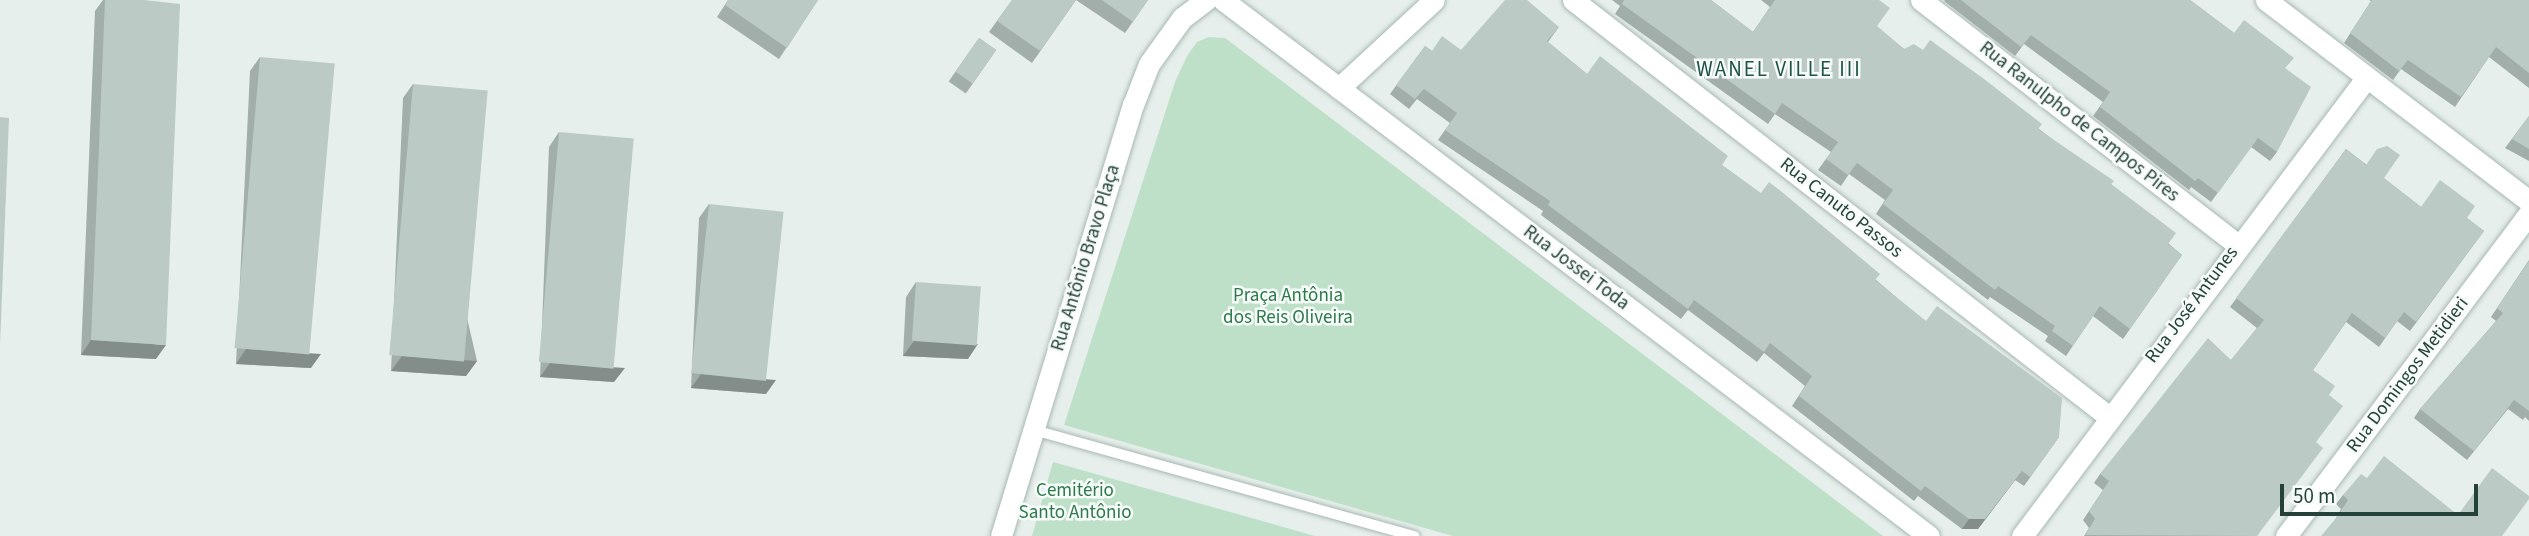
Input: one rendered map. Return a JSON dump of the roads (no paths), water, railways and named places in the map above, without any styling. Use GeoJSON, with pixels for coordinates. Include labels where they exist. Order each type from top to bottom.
{"type":"FeatureCollection","features":[{"type":"Feature","properties":{"kind":"street","name":"Rua Antônio Bravo Plaça"},"geometry":{"type":"LineString","coordinates":[[1001,536],[1149,64],[1181,19],[1206,0]]}},
{"type":"Feature","properties":{"kind":"street","name":"Rua Jossei Toda"},"geometry":{"type":"LineString","coordinates":[[1223,0],[1929,536]]}},
{"type":"Feature","properties":{"kind":"street"},"geometry":{"type":"LineString","coordinates":[[1339,88],[1434,0]]}},
{"type":"Feature","properties":{"kind":"street","name":"Rua Canuto Passos"},"geometry":{"type":"LineString","coordinates":[[1573,0],[2108,416]]}},
{"type":"Feature","properties":{"kind":"street","name":"Rua Ranulpho de Campos Pires"},"geometry":{"type":"LineString","coordinates":[[1921,0],[2237,244]]}},
{"type":"Feature","properties":{"kind":"street"},"geometry":{"type":"LineString","coordinates":[[2266,0],[2529,201]]}},
{"type":"Feature","properties":{"kind":"street","name":"Rua José Antunes"},"geometry":{"type":"LineString","coordinates":[[2023,536],[2108,416],[2367,77]]}},
{"type":"Feature","properties":{"kind":"street","name":"Rua Domingos Metidieri"},"geometry":{"type":"LineString","coordinates":[[2286,536],[2529,214]]}},
{"type":"Feature","properties":{"kind":"lane"},"geometry":{"type":"LineString","coordinates":[[1034,430],[1414,536]]}},
{"type":"Feature","properties":{"kind":"district","name":"WANEL VILLE III"},"geometry":{"type":"Point","coordinates":[1779,69]}},
{"type":"Feature","properties":{"kind":"park label","name":"Praça Antônia dos Reis Oliveira"},"geometry":{"type":"Point","coordinates":[1288,307]}},
{"type":"Feature","properties":{"kind":"park label","name":"Cemitério Santo Antônio"},"geometry":{"type":"Point","coordinates":[1075,502]}}]}
